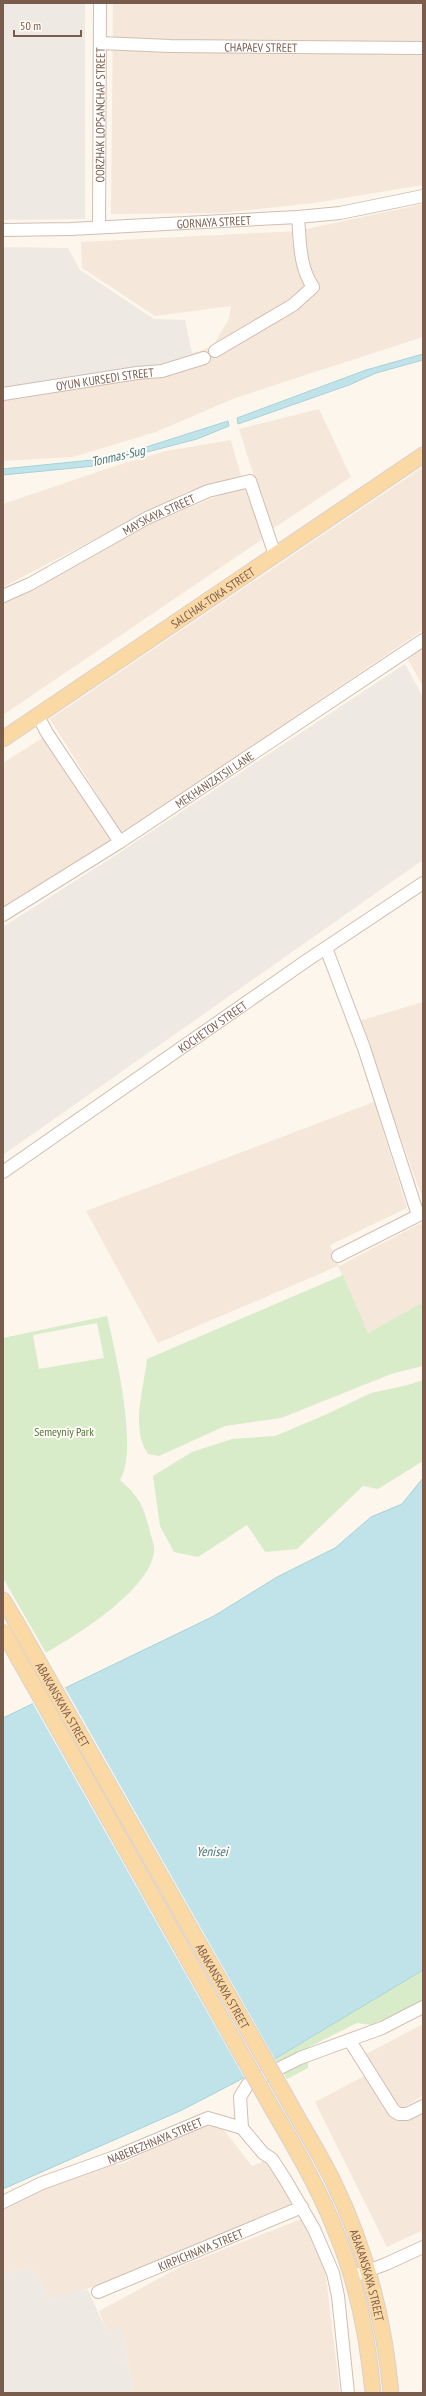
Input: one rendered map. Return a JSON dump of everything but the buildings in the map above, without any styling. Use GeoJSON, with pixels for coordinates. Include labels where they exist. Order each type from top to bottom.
{"type":"FeatureCollection","features":[{"type":"Feature","properties":{"kind":"main road","name":"SALCHAK-TOKA STREET"},"geometry":{"type":"LineString","coordinates":[[3,739],[423,455]]}},
{"type":"Feature","properties":{"kind":"main road","name":"ABAKANSKAYA STREET"},"geometry":{"type":"LineString","coordinates":[[3,1600],[333,2180],[359,2242],[369,2271],[385,2341],[391,2393]]}},
{"type":"Feature","properties":{"kind":"main road","name":"ABAKANSKAYA STREET"},"geometry":{"type":"LineString","coordinates":[[3,1631],[307,2169],[338,2237],[352,2277],[364,2329],[373,2393]]}},
{"type":"Feature","properties":{"kind":"street","name":"OORZHAK LOPSANCHAP STREET"},"geometry":{"type":"LineString","coordinates":[[99,227],[100,3]]}},
{"type":"Feature","properties":{"kind":"street","name":"CHAPAEV STREET"},"geometry":{"type":"LineString","coordinates":[[100,43],[170,46],[423,48]]}},
{"type":"Feature","properties":{"kind":"street","name":"GORNAYA STREET"},"geometry":{"type":"LineString","coordinates":[[3,230],[99,227],[298,217],[340,213],[423,196]]}},
{"type":"Feature","properties":{"kind":"street"},"geometry":{"type":"LineString","coordinates":[[215,351],[293,305],[313,287],[306,277],[298,217]]}},
{"type":"Feature","properties":{"kind":"street","name":"OYUN KURSEDI STREET"},"geometry":{"type":"LineString","coordinates":[[3,394],[137,373],[162,371],[204,358]]}},
{"type":"Feature","properties":{"kind":"street","name":"MAYSKAYA STREET"},"geometry":{"type":"LineString","coordinates":[[3,596],[30,584],[146,518],[208,491],[250,481],[275,555]]}},
{"type":"Feature","properties":{"kind":"street","name":"MEKHANIZATSII LANE"},"geometry":{"type":"LineString","coordinates":[[3,915],[120,842],[423,640]]}},
{"type":"Feature","properties":{"kind":"street"},"geometry":{"type":"LineString","coordinates":[[38,716],[120,842]]}},
{"type":"Feature","properties":{"kind":"street","name":"KOCHETOV STREET"},"geometry":{"type":"LineString","coordinates":[[3,1172],[326,948],[423,883]]}},
{"type":"Feature","properties":{"kind":"street"},"geometry":{"type":"LineString","coordinates":[[326,948],[364,1048],[421,1214],[338,1256]]}},
{"type":"Feature","properties":{"kind":"street"},"geometry":{"type":"LineString","coordinates":[[348,2393],[333,2273],[314,2229],[272,2159],[263,2153],[242,2128],[239,2106],[244,2088],[248,2084],[300,2058],[350,2041],[382,2028],[423,2007]]}},
{"type":"Feature","properties":{"kind":"street"},"geometry":{"type":"LineString","coordinates":[[350,2041],[394,2111],[399,2114],[407,2114],[423,2106]]}},
{"type":"Feature","properties":{"kind":"street","name":"NABEREZHNAYA STREET"},"geometry":{"type":"LineString","coordinates":[[3,2202],[42,2183],[120,2155],[208,2118],[242,2128]]}},
{"type":"Feature","properties":{"kind":"street","name":"KIRPICHNAYA STREET"},"geometry":{"type":"LineString","coordinates":[[98,2292],[302,2207]]}},
{"type":"Feature","properties":{"kind":"street"},"geometry":{"type":"LineString","coordinates":[[352,2277],[423,2247]]}},
{"type":"Feature","properties":{"kind":"shaded area"},"geometry":{"type":"Polygon","coordinates":[[[3,3],[85,3],[85,219],[3,220],[3,3]]]}},
{"type":"Feature","properties":{"kind":"shaded area"},"geometry":{"type":"Polygon","coordinates":[[[113,3],[423,3],[423,185],[314,203],[222,213],[111,214],[113,3]]]}},
{"type":"Feature","properties":{"kind":"shaded area"},"geometry":{"type":"Polygon","coordinates":[[[423,204],[423,337],[235,398],[156,432],[73,457],[3,461],[3,390],[163,366],[192,353],[212,347],[229,319],[231,306],[155,316],[82,268],[81,242],[297,231],[423,204]]]}},
{"type":"Feature","properties":{"kind":"shaded area"},"geometry":{"type":"Polygon","coordinates":[[[3,247],[68,248],[80,270],[154,319],[185,320],[192,353],[163,366],[3,390],[3,247]]]}},
{"type":"Feature","properties":{"kind":"shaded area"},"geometry":{"type":"Polygon","coordinates":[[[319,409],[351,477],[271,530],[239,429],[319,409]]]}},
{"type":"Feature","properties":{"kind":"shaded area"},"geometry":{"type":"Polygon","coordinates":[[[231,440],[241,476],[186,492],[3,587],[3,504],[115,466],[166,451],[231,440]]]}},
{"type":"Feature","properties":{"kind":"shaded area"},"geometry":{"type":"Polygon","coordinates":[[[423,467],[423,630],[122,834],[50,719],[423,467]]]}},
{"type":"Feature","properties":{"kind":"shaded area"},"geometry":{"type":"Polygon","coordinates":[[[248,485],[264,538],[3,715],[3,599],[123,536],[212,498],[248,485]]]}},
{"type":"Feature","properties":{"kind":"shaded area"},"geometry":{"type":"Polygon","coordinates":[[[423,647],[423,687],[407,657],[423,647]]]}},
{"type":"Feature","properties":{"kind":"shaded area"},"geometry":{"type":"Polygon","coordinates":[[[405,664],[423,697],[423,860],[3,1155],[3,927],[119,853],[405,664]]]}},
{"type":"Feature","properties":{"kind":"shaded area"},"geometry":{"type":"Polygon","coordinates":[[[44,737],[110,840],[3,908],[3,763],[44,737]]]}},
{"type":"Feature","properties":{"kind":"shaded area"},"geometry":{"type":"Polygon","coordinates":[[[423,1002],[423,1200],[359,1021],[423,1002]]]}},
{"type":"Feature","properties":{"kind":"shaded area"},"geometry":{"type":"Polygon","coordinates":[[[374,1102],[407,1208],[330,1245],[339,1266],[423,1222],[423,1302],[368,1333],[338,1266],[158,1343],[86,1211],[374,1102]]]}},
{"type":"Feature","properties":{"kind":"shaded area"},"geometry":{"type":"Polygon","coordinates":[[[423,2024],[423,2095],[405,2107],[397,2107],[364,2055],[423,2024]]]}},
{"type":"Feature","properties":{"kind":"shaded area"},"geometry":{"type":"Polygon","coordinates":[[[368,2074],[394,2117],[423,2111],[423,2230],[387,2247],[315,2102],[368,2074]]]}},
{"type":"Feature","properties":{"kind":"shaded area"},"geometry":{"type":"Polygon","coordinates":[[[220,2125],[252,2166],[267,2160],[272,2162],[291,2204],[75,2294],[47,2297],[41,2281],[31,2269],[6,2273],[3,2272],[3,2206],[96,2166],[122,2164],[200,2126],[220,2125]]]}},
{"type":"Feature","properties":{"kind":"shaded area"},"geometry":{"type":"Polygon","coordinates":[[[304,2218],[325,2269],[340,2393],[133,2393],[124,2338],[107,2332],[99,2311],[184,2265],[304,2218]]]}},
{"type":"Feature","properties":{"kind":"shaded area"},"geometry":{"type":"Polygon","coordinates":[[[31,2269],[41,2281],[47,2297],[88,2290],[107,2332],[118,2327],[124,2338],[133,2393],[3,2393],[3,2272],[6,2273],[31,2269]]]}},
{"type":"Feature","properties":{"kind":"green space"},"geometry":{"type":"Polygon","coordinates":[[[343,1275],[368,1333],[423,1302],[423,1366],[391,1374],[281,1418],[225,1426],[159,1456],[148,1454],[143,1444],[139,1420],[141,1395],[147,1359],[343,1275]]]}},
{"type":"Feature","properties":{"kind":"green space","name":"Semeyniy Park"},"geometry":{"type":"Polygon","coordinates":[[[107,1316],[120,1375],[126,1424],[127,1446],[125,1465],[120,1480],[136,1496],[142,1506],[154,1545],[150,1566],[140,1581],[126,1596],[93,1623],[46,1653],[3,1578],[3,1338],[107,1316]],[[97,1323],[33,1335],[39,1369],[104,1358],[97,1323]]]}},
{"type":"Feature","properties":{"kind":"green space"},"geometry":{"type":"Polygon","coordinates":[[[423,1380],[423,1461],[378,1489],[363,1486],[297,1549],[265,1552],[247,1525],[198,1557],[174,1552],[160,1526],[153,1476],[192,1452],[232,1439],[275,1436],[325,1415],[371,1393],[408,1385],[423,1380]]]}},
{"type":"Feature","properties":{"kind":"green space"},"geometry":{"type":"Polygon","coordinates":[[[423,1970],[423,2001],[371,2025],[357,2023],[309,2047],[308,2068],[287,2079],[275,2059],[423,1970]]]}},
{"type":"Feature","properties":{"kind":"water"},"geometry":{"type":"Polygon","coordinates":[[[423,354],[423,360],[376,373],[349,385],[238,424],[237,418],[366,370],[423,354]]]}},
{"type":"Feature","properties":{"kind":"water","name":"Tonmas-Sug"},"geometry":{"type":"Polygon","coordinates":[[[228,421],[229,426],[197,439],[94,466],[3,475],[3,469],[92,460],[143,448],[228,421]]]}},
{"type":"Feature","properties":{"kind":"water","name":"Yenisei"},"geometry":{"type":"Polygon","coordinates":[[[423,1478],[423,1970],[236,2082],[182,2110],[3,2189],[3,1718],[214,1616],[277,1577],[335,1548],[371,1517],[402,1504],[423,1478]]]}},
{"type":"Feature","properties":{"kind":"pier"},"geometry":{"type":"Polygon","coordinates":[[[64,1686],[276,2061],[245,2079],[32,1702],[64,1686]]]}}]}
